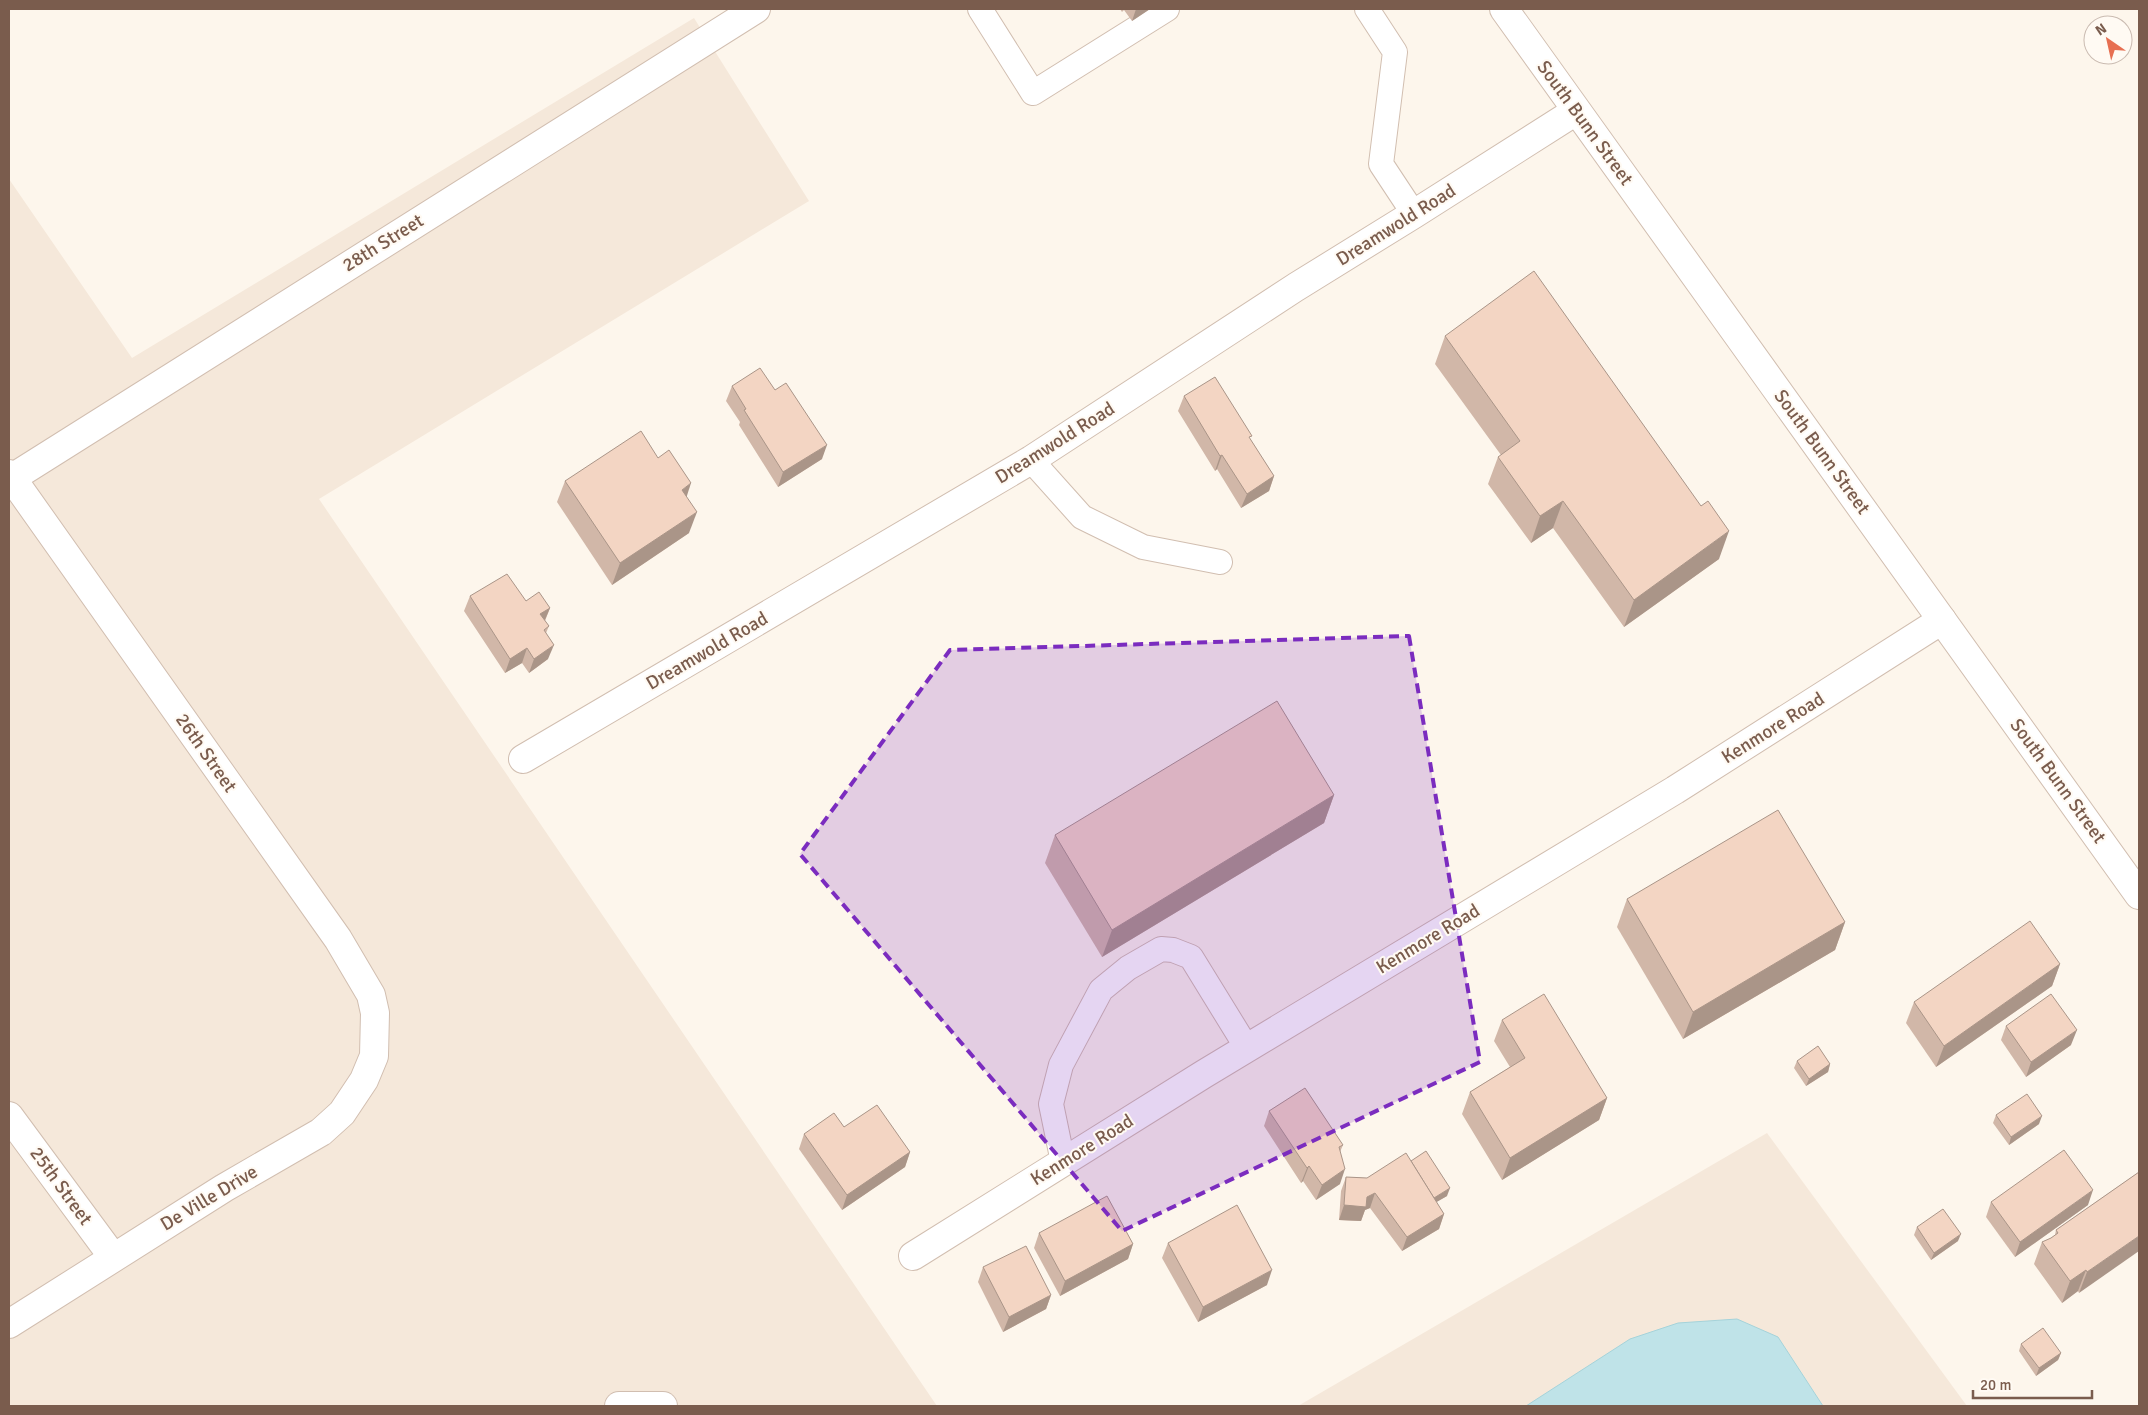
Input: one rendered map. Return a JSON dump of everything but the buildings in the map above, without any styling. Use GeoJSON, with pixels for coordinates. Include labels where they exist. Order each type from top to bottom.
{"type":"FeatureCollection","features":[{"type":"Feature","properties":{"kind":"street","name":"28th Street"},"geometry":{"type":"LineString","coordinates":[[10,476],[756,9]]}},
{"type":"Feature","properties":{"kind":"street","name":"South Bunn Street"},"geometry":{"type":"LineString","coordinates":[[1504,9],[2139,895]]}},
{"type":"Feature","properties":{"kind":"street","name":"Dreamwold Road"},"geometry":{"type":"LineString","coordinates":[[523,759],[1031,460],[1296,286],[1576,111]]}},
{"type":"Feature","properties":{"kind":"street","name":"26th Street"},"geometry":{"type":"LineString","coordinates":[[10,476],[338,939],[371,995],[375,1012],[375,1044]]}},
{"type":"Feature","properties":{"kind":"street","name":"Kenmore Road"},"geometry":{"type":"LineString","coordinates":[[912,1256],[1247,1048],[1675,790],[1942,620]]}},
{"type":"Feature","properties":{"kind":"street","name":"De Ville Drive"},"geometry":{"type":"LineString","coordinates":[[9,1324],[224,1188],[321,1132],[342,1113],[364,1080],[374,1056],[375,1044]]}},
{"type":"Feature","properties":{"kind":"street","name":"25th Street"},"geometry":{"type":"LineString","coordinates":[[9,1116],[113,1257]]}},
{"type":"Feature","properties":{"kind":"street"},"geometry":{"type":"LineString","coordinates":[[619,1406],[663,1406]]}},
{"type":"Feature","properties":{"kind":"lane"},"geometry":{"type":"LineString","coordinates":[[980,9],[1033,93],[1167,9]]}},
{"type":"Feature","properties":{"kind":"lane"},"geometry":{"type":"LineString","coordinates":[[1368,9],[1395,52],[1381,164],[1414,214]]}},
{"type":"Feature","properties":{"kind":"lane"},"geometry":{"type":"LineString","coordinates":[[1031,460],[1082,517],[1143,547],[1220,562]]}},
{"type":"Feature","properties":{"kind":"lane"},"geometry":{"type":"LineString","coordinates":[[1063,1162],[1051,1104],[1061,1065],[1100,990],[1128,968],[1161,949],[1173,950],[1191,957],[1247,1048]]}},
{"type":"Feature","properties":{"kind":"highlighted area"},"geometry":{"type":"Polygon","coordinates":[[[1409,636],[1480,1062],[1122,1231],[800,854],[950,650],[1409,636]]]}},
{"type":"Feature","properties":{"kind":"shaded area"},"geometry":{"type":"Polygon","coordinates":[[[694,18],[809,201],[319,499],[937,1406],[9,1406],[9,179],[132,358],[694,18]]]}},
{"type":"Feature","properties":{"kind":"shaded area"},"geometry":{"type":"Polygon","coordinates":[[[1767,1133],[1967,1406],[1298,1406],[1767,1133]]]}},
{"type":"Feature","properties":{"kind":"water"},"geometry":{"type":"Polygon","coordinates":[[[1737,1319],[1778,1337],[1823,1406],[1526,1406],[1630,1339],[1678,1323],[1737,1319]]]}}]}
